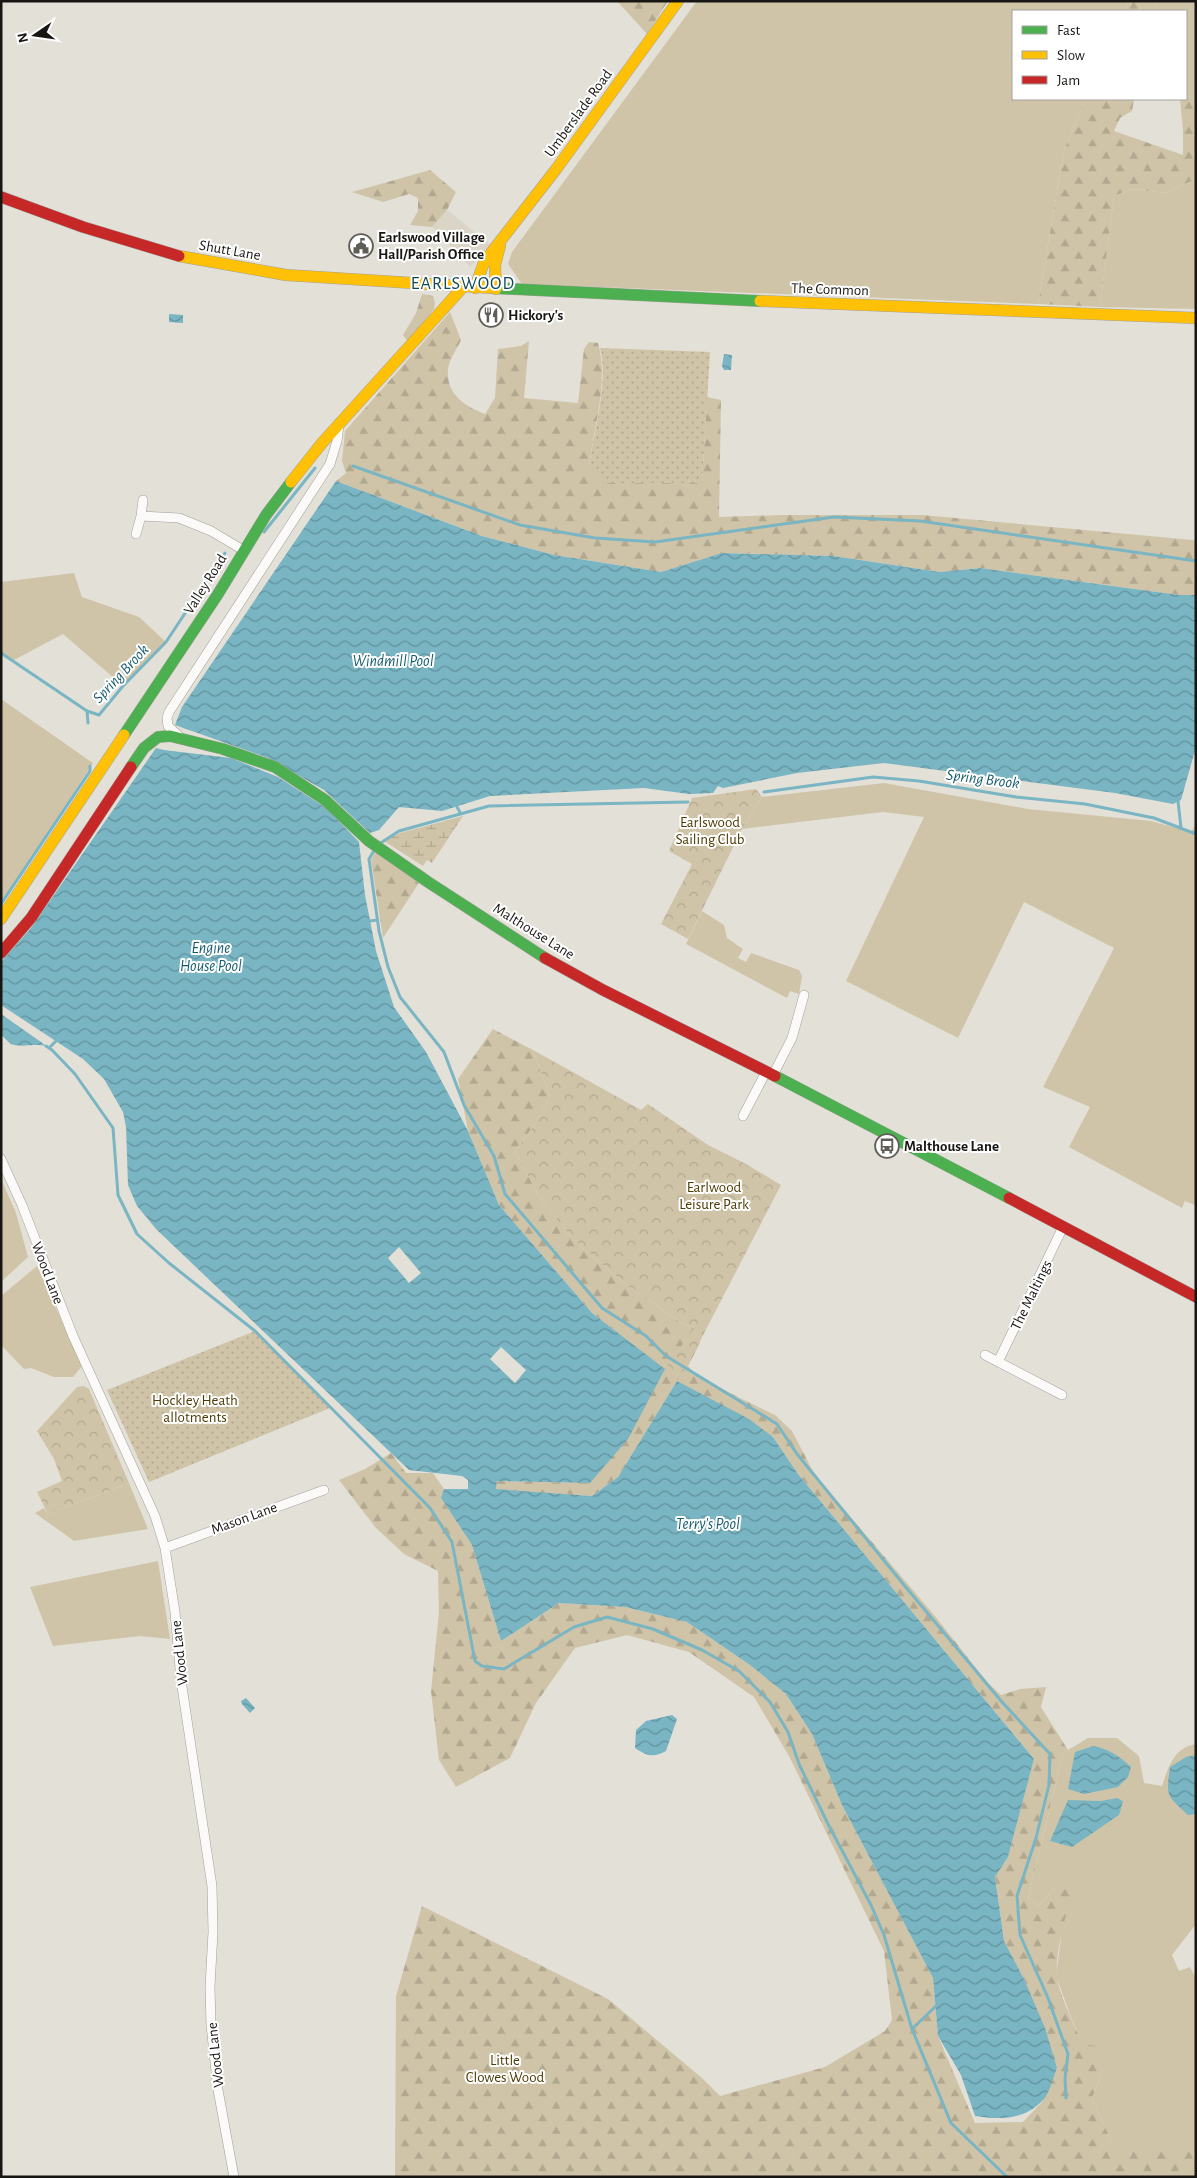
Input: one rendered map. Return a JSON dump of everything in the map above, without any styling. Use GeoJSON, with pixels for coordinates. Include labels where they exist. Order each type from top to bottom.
{"type":"FeatureCollection","features":[{"type":"Feature","properties":{"kind":"street","name":"Umberslade Road"},"geometry":{"type":"LineString","coordinates":[[475,288],[483,265],[678,1]]}},
{"type":"Feature","properties":{"kind":"street","name":"Shutt Lane"},"geometry":{"type":"LineString","coordinates":[[1,197],[83,227],[200,261],[286,275],[463,287]]}},
{"type":"Feature","properties":{"kind":"street","name":"Umberslade Road"},"geometry":{"type":"LineString","coordinates":[[496,289],[495,265],[502,241]]}},
{"type":"Feature","properties":{"kind":"street","name":"The Common"},"geometry":{"type":"LineString","coordinates":[[463,287],[809,304],[1196,318]]}},
{"type":"Feature","properties":{"kind":"street","name":"Valley Road"},"geometry":{"type":"LineString","coordinates":[[1,919],[218,594],[243,550],[296,475],[322,443],[463,287]]}},
{"type":"Feature","properties":{"kind":"street"},"geometry":{"type":"LineString","coordinates":[[182,738],[168,726],[166,718],[169,712],[330,464],[338,441],[339,425]]}},
{"type":"Feature","properties":{"kind":"street"},"geometry":{"type":"LineString","coordinates":[[136,534],[143,500]]}},
{"type":"Feature","properties":{"kind":"street"},"geometry":{"type":"LineString","coordinates":[[141,516],[178,518],[211,531],[243,550]]}},
{"type":"Feature","properties":{"kind":"street","name":"Malthouse Lane"},"geometry":{"type":"LineString","coordinates":[[1,953],[31,918],[144,748],[158,736],[182,738],[232,751],[275,767],[325,800],[381,849],[539,954],[602,990],[770,1073],[1196,1297]]}},
{"type":"Feature","properties":{"kind":"street"},"geometry":{"type":"LineString","coordinates":[[743,1116],[792,1038],[804,995]]}},
{"type":"Feature","properties":{"kind":"street","name":"Wood Lane"},"geometry":{"type":"LineString","coordinates":[[1,1159],[22,1205],[73,1336],[155,1516],[165,1548],[212,1886],[211,2025],[218,2090],[234,2177]]}},
{"type":"Feature","properties":{"kind":"street","name":"The Maltings"},"geometry":{"type":"LineString","coordinates":[[998,1362],[1063,1227]]}},
{"type":"Feature","properties":{"kind":"street"},"geometry":{"type":"LineString","coordinates":[[985,1355],[1062,1395]]}},
{"type":"Feature","properties":{"kind":"street","name":"Mason Lane"},"geometry":{"type":"LineString","coordinates":[[165,1548],[324,1490]]}},
{"type":"Feature","properties":{"kind":"shaded area"},"geometry":{"type":"Polygon","coordinates":[[[447,210],[492,246],[470,267],[432,227],[447,210]]]}},
{"type":"Feature","properties":{"kind":"green space"},"geometry":{"type":"Polygon","coordinates":[[[617,1],[668,1],[647,34],[617,1]]]}},
{"type":"Feature","properties":{"kind":"green space"},"geometry":{"type":"Polygon","coordinates":[[[697,1],[1129,1],[1125,10],[1012,10],[1012,100],[1086,100],[1064,150],[1038,304],[522,284],[508,264],[512,252],[697,1]]]}},
{"type":"Feature","properties":{"kind":"green space"},"geometry":{"type":"Polygon","coordinates":[[[1129,1],[1157,1],[1153,10],[1125,10],[1129,1]]]}},
{"type":"Feature","properties":{"kind":"green space"},"geometry":{"type":"Polygon","coordinates":[[[1157,1],[1196,1],[1196,98],[1187,96],[1187,10],[1153,10],[1157,1]]]}},
{"type":"Feature","properties":{"kind":"green space"},"geometry":{"type":"Polygon","coordinates":[[[1187,96],[1196,98],[1196,179],[1165,193],[1132,189],[1114,196],[1100,307],[1038,304],[1064,150],[1086,100],[1134,100],[1132,111],[1120,118],[1114,131],[1183,155],[1180,100],[1187,100],[1187,96]]]}},
{"type":"Feature","properties":{"kind":"green space"},"geometry":{"type":"Polygon","coordinates":[[[430,170],[456,192],[447,210],[432,227],[410,225],[418,211],[418,198],[409,194],[383,202],[352,192],[430,170]]]}},
{"type":"Feature","properties":{"kind":"green space"},"geometry":{"type":"Polygon","coordinates":[[[1196,179],[1196,309],[1100,307],[1114,196],[1132,189],[1165,193],[1196,179]]]}},
{"type":"Feature","properties":{"kind":"green space"},"geometry":{"type":"Polygon","coordinates":[[[422,294],[433,296],[434,309],[408,342],[403,335],[416,313],[422,294]]]}},
{"type":"Feature","properties":{"kind":"green space"},"geometry":{"type":"Polygon","coordinates":[[[450,312],[461,340],[451,358],[448,369],[450,386],[464,403],[485,414],[495,398],[498,349],[521,346],[529,341],[524,398],[578,403],[584,349],[589,342],[598,343],[602,373],[600,404],[589,466],[702,483],[707,397],[721,400],[719,517],[922,515],[1193,540],[1196,541],[1196,595],[1179,595],[980,568],[940,572],[833,556],[723,553],[661,572],[554,555],[482,536],[336,481],[346,473],[342,461],[345,431],[450,312]]]}},
{"type":"Feature","properties":{"kind":"green space"},"geometry":{"type":"Polygon","coordinates":[[[600,348],[710,352],[702,483],[604,483],[589,466],[602,391],[603,376],[600,348]]]}},
{"type":"Feature","properties":{"kind":"green space"},"geometry":{"type":"Polygon","coordinates":[[[74,573],[82,597],[139,617],[166,642],[123,686],[63,634],[14,660],[1,653],[1,582],[74,573]]]}},
{"type":"Feature","properties":{"kind":"green space"},"geometry":{"type":"Polygon","coordinates":[[[1,699],[93,763],[1,904],[1,699]]]}},
{"type":"Feature","properties":{"kind":"green space"},"geometry":{"type":"Polygon","coordinates":[[[884,783],[1028,809],[1151,821],[1191,832],[1196,824],[1195,1205],[1185,1201],[1182,1208],[1069,1147],[1090,1107],[1043,1087],[1114,948],[1024,902],[958,1038],[846,981],[924,817],[883,812],[742,829],[762,797],[884,783]]]}},
{"type":"Feature","properties":{"kind":"green space","name":"Earlswood Sailing Club"},"geometry":{"type":"Polygon","coordinates":[[[756,789],[762,797],[742,829],[688,939],[661,924],[692,864],[669,851],[692,798],[756,789]]]}},
{"type":"Feature","properties":{"kind":"green space"},"geometry":{"type":"Polygon","coordinates":[[[463,816],[432,863],[427,860],[423,866],[384,841],[400,833],[463,816]]]}},
{"type":"Feature","properties":{"kind":"green space"},"geometry":{"type":"Polygon","coordinates":[[[375,852],[419,883],[383,938],[371,860],[375,852]]]}},
{"type":"Feature","properties":{"kind":"green space"},"geometry":{"type":"Polygon","coordinates":[[[702,911],[724,925],[727,938],[743,949],[738,958],[746,962],[751,953],[799,970],[802,976],[799,994],[790,991],[787,998],[686,944],[702,911]]]}},
{"type":"Feature","properties":{"kind":"green space","name":"Little Clowes Wood"},"geometry":{"type":"Polygon","coordinates":[[[493,1029],[533,1050],[550,1097],[533,1127],[515,1151],[541,1200],[574,1240],[624,1283],[680,1322],[694,1328],[700,1343],[688,1366],[696,1375],[775,1415],[792,1431],[815,1475],[935,1616],[987,1682],[1001,1695],[1020,1689],[1046,1687],[1041,1707],[1068,1750],[1063,1753],[1028,1898],[1039,1906],[1054,1889],[1068,1881],[1073,1888],[1060,1944],[1057,1966],[1058,1983],[1083,2044],[1096,2046],[1102,2074],[1092,2098],[1114,2147],[1196,2147],[1196,2177],[395,2177],[396,1996],[422,1906],[608,1999],[702,2078],[720,2096],[825,2067],[885,2031],[892,2020],[884,1951],[789,1756],[754,1697],[689,1652],[627,1635],[575,1648],[536,1703],[510,1758],[456,1787],[439,1760],[431,1691],[439,1612],[438,1571],[404,1554],[376,1528],[339,1480],[365,1469],[391,1453],[406,1473],[433,1473],[444,1489],[441,1498],[472,1545],[501,1641],[559,1603],[625,1607],[687,1622],[750,1665],[786,1694],[812,1734],[842,1805],[933,1978],[938,2036],[975,2123],[1023,2122],[1042,2102],[1057,2068],[1024,1979],[1004,1941],[995,1877],[1008,1857],[1034,1759],[798,1474],[773,1437],[677,1381],[618,1477],[592,1496],[496,1490],[497,1481],[590,1483],[664,1369],[592,1313],[499,1205],[468,1131],[458,1079],[493,1029]]]}},
{"type":"Feature","properties":{"kind":"green space","name":"Earlwood Leisure Park"},"geometry":{"type":"Polygon","coordinates":[[[533,1050],[641,1110],[648,1104],[708,1145],[746,1164],[781,1185],[687,1366],[680,1372],[677,1381],[665,1369],[694,1328],[680,1322],[624,1283],[574,1240],[541,1200],[515,1151],[533,1127],[550,1097],[533,1050]]]}},
{"type":"Feature","properties":{"kind":"green space"},"geometry":{"type":"Polygon","coordinates":[[[1,1179],[16,1213],[28,1257],[1,1282],[1,1179]]]}},
{"type":"Feature","properties":{"kind":"green space"},"geometry":{"type":"Polygon","coordinates":[[[37,1266],[82,1366],[73,1377],[54,1377],[31,1368],[24,1369],[1,1345],[1,1296],[37,1266]]]}},
{"type":"Feature","properties":{"kind":"green space","name":"Hockley Heath allotments"},"geometry":{"type":"Polygon","coordinates":[[[255,1331],[330,1408],[149,1482],[107,1390],[255,1331]]]}},
{"type":"Feature","properties":{"kind":"green space"},"geometry":{"type":"Polygon","coordinates":[[[84,1386],[89,1389],[129,1483],[48,1514],[37,1492],[62,1481],[54,1459],[37,1431],[77,1387],[84,1386]]]}},
{"type":"Feature","properties":{"kind":"green space"},"geometry":{"type":"Polygon","coordinates":[[[129,1483],[148,1529],[74,1541],[35,1513],[44,1508],[48,1514],[129,1483]]]}},
{"type":"Feature","properties":{"kind":"green space"},"geometry":{"type":"Polygon","coordinates":[[[158,1561],[170,1639],[140,1636],[53,1646],[30,1587],[158,1561]]]}},
{"type":"Feature","properties":{"kind":"green space"},"geometry":{"type":"Polygon","coordinates":[[[1088,1738],[1117,1738],[1139,1756],[1144,1783],[1162,1786],[1177,1754],[1182,1749],[1196,1744],[1196,1924],[1172,1955],[1179,1971],[1190,1967],[1196,1978],[1196,2147],[1114,2147],[1092,2098],[1102,2074],[1083,2045],[1056,1976],[1061,1938],[1054,1889],[1039,1906],[1028,1898],[1063,1753],[1088,1738]]]}},
{"type":"Feature","properties":{"kind":"water"},"geometry":{"type":"Polygon","coordinates":[[[169,314],[183,315],[183,323],[169,322],[169,314]]]}},
{"type":"Feature","properties":{"kind":"water"},"geometry":{"type":"Polygon","coordinates":[[[724,354],[732,355],[731,370],[724,370],[722,366],[724,354]]]}},
{"type":"Feature","properties":{"kind":"water","name":"Windmill Pool"},"geometry":{"type":"Polygon","coordinates":[[[336,481],[482,536],[554,555],[661,572],[722,553],[833,556],[940,572],[980,568],[1179,595],[1196,595],[1196,747],[1181,800],[1173,804],[1115,793],[884,763],[797,773],[723,788],[718,786],[713,793],[689,794],[644,788],[490,796],[442,811],[399,807],[379,830],[370,833],[324,790],[268,758],[175,725],[182,707],[336,481]]]}},
{"type":"Feature","properties":{"kind":"water","name":"Engine House Pool"},"geometry":{"type":"Polygon","coordinates":[[[156,748],[231,758],[278,777],[326,808],[359,842],[365,895],[376,951],[394,1007],[426,1052],[468,1131],[499,1205],[592,1313],[665,1369],[628,1439],[590,1483],[497,1481],[496,1489],[592,1496],[618,1477],[677,1381],[749,1419],[773,1437],[798,1474],[1034,1759],[1008,1857],[995,1877],[1004,1941],[1024,1979],[1045,2028],[1057,2068],[1048,2093],[1036,2107],[1028,2112],[1011,2117],[975,2116],[961,2075],[938,2036],[933,1978],[842,1805],[812,1734],[786,1694],[750,1665],[687,1622],[625,1607],[559,1603],[501,1641],[472,1545],[441,1498],[444,1489],[468,1489],[468,1480],[462,1476],[409,1470],[157,1230],[137,1206],[128,1185],[126,1127],[123,1112],[104,1079],[83,1059],[1,1005],[1,962],[31,928],[156,748]],[[399,1247],[388,1258],[409,1283],[421,1273],[399,1247]],[[501,1347],[490,1359],[515,1383],[526,1370],[501,1347]]]}},
{"type":"Feature","properties":{"kind":"water"},"geometry":{"type":"Polygon","coordinates":[[[1,1014],[46,1046],[19,1046],[11,1044],[1,1035],[1,1014]]]}},
{"type":"Feature","properties":{"kind":"water"},"geometry":{"type":"Polygon","coordinates":[[[246,1698],[255,1708],[250,1713],[241,1701],[246,1698]]]}},
{"type":"Feature","properties":{"kind":"water"},"geometry":{"type":"Polygon","coordinates":[[[672,1715],[677,1719],[666,1751],[657,1755],[650,1755],[635,1748],[636,1730],[646,1721],[672,1715]]]}},
{"type":"Feature","properties":{"kind":"water"},"geometry":{"type":"Polygon","coordinates":[[[1093,1746],[1109,1751],[1127,1763],[1131,1767],[1128,1777],[1118,1787],[1084,1794],[1068,1789],[1075,1752],[1093,1746]]]}},
{"type":"Feature","properties":{"kind":"water"},"geometry":{"type":"Polygon","coordinates":[[[1196,1755],[1196,1814],[1188,1815],[1175,1803],[1169,1794],[1170,1767],[1186,1757],[1196,1755]]]}},
{"type":"Feature","properties":{"kind":"water"},"geometry":{"type":"Polygon","coordinates":[[[1117,1798],[1123,1801],[1119,1815],[1072,1847],[1050,1841],[1068,1800],[1101,1801],[1117,1798]]]}},
{"type":"Feature","properties":{"kind":"waterway"},"geometry":{"type":"LineString","coordinates":[[353,466],[520,525],[595,538],[655,542],[834,517],[920,521],[1196,561]]}},
{"type":"Feature","properties":{"kind":"waterway"},"geometry":{"type":"LineString","coordinates":[[264,532],[315,468]]}},
{"type":"Feature","properties":{"kind":"waterway","name":"Spring Brook"},"geometry":{"type":"LineString","coordinates":[[1,653],[87,711],[99,715],[123,686],[166,642],[225,553]]}},
{"type":"Feature","properties":{"kind":"waterway"},"geometry":{"type":"LineString","coordinates":[[87,711],[88,723]]}},
{"type":"Feature","properties":{"kind":"waterway"},"geometry":{"type":"LineString","coordinates":[[1,904],[90,771],[90,766]]}},
{"type":"Feature","properties":{"kind":"waterway","name":"Spring Brook"},"geometry":{"type":"LineString","coordinates":[[764,792],[873,777],[919,781],[1016,797],[1085,804],[1154,818],[1196,834]]}},
{"type":"Feature","properties":{"kind":"waterway"},"geometry":{"type":"LineString","coordinates":[[1178,801],[1181,828]]}},
{"type":"Feature","properties":{"kind":"waterway"},"geometry":{"type":"LineString","coordinates":[[379,844],[399,831],[489,806],[688,802]]}},
{"type":"Feature","properties":{"kind":"waterway"},"geometry":{"type":"LineString","coordinates":[[457,807],[461,814]]}},
{"type":"Feature","properties":{"kind":"waterway"},"geometry":{"type":"LineString","coordinates":[[375,849],[369,859],[379,931],[388,967],[400,997],[444,1052],[464,1105],[494,1156],[505,1194],[602,1308],[646,1336],[666,1356],[777,1424],[797,1454],[904,1585],[1002,1702],[1050,1754],[1049,1785],[1036,1838],[1017,1896],[1020,1935],[1048,1998],[1068,2054],[1065,2078],[1066,2098]]}},
{"type":"Feature","properties":{"kind":"waterway"},"geometry":{"type":"LineString","coordinates":[[370,921],[377,920]]}},
{"type":"Feature","properties":{"kind":"waterway"},"geometry":{"type":"LineString","coordinates":[[49,1048],[56,1041]]}},
{"type":"Feature","properties":{"kind":"waterway"},"geometry":{"type":"LineString","coordinates":[[46,1046],[75,1074],[113,1128],[118,1195],[137,1234],[169,1263],[255,1331],[430,1508],[452,1542],[475,1661],[482,1666],[504,1669],[574,1627],[607,1617],[653,1629],[702,1650],[739,1671],[770,1702],[788,1732],[799,1764],[871,1905],[884,1935],[912,2029],[951,2123],[1007,2177]]}},
{"type":"Feature","properties":{"kind":"waterway"},"geometry":{"type":"LineString","coordinates":[[912,2029],[936,2006]]}},
{"type":"Feature","properties":{"kind":"traffic: fast"},"geometry":{"type":"LineString","coordinates":[[492,288],[760,301]]}},
{"type":"Feature","properties":{"kind":"traffic: fast"},"geometry":{"type":"LineString","coordinates":[[124,735],[218,594],[266,515],[291,482]]}},
{"type":"Feature","properties":{"kind":"traffic: fast"},"geometry":{"type":"LineString","coordinates":[[131,767],[144,748],[158,737],[170,736],[223,749],[275,767],[325,800],[369,841],[545,958]]}},
{"type":"Feature","properties":{"kind":"traffic: fast"},"geometry":{"type":"LineString","coordinates":[[775,1076],[1009,1198]]}},
{"type":"Feature","properties":{"kind":"traffic: slow"},"geometry":{"type":"LineString","coordinates":[[475,288],[483,265],[491,253],[557,168],[678,1]]}},
{"type":"Feature","properties":{"kind":"traffic: slow"},"geometry":{"type":"LineString","coordinates":[[496,289],[495,265],[500,246]]}},
{"type":"Feature","properties":{"kind":"traffic: slow"},"geometry":{"type":"LineString","coordinates":[[179,256],[286,275],[492,288]]}},
{"type":"Feature","properties":{"kind":"traffic: slow"},"geometry":{"type":"LineString","coordinates":[[291,482],[322,443],[463,287]]}},
{"type":"Feature","properties":{"kind":"traffic: slow"},"geometry":{"type":"LineString","coordinates":[[760,301],[1196,318]]}},
{"type":"Feature","properties":{"kind":"traffic: slow"},"geometry":{"type":"LineString","coordinates":[[1,919],[124,735]]}},
{"type":"Feature","properties":{"kind":"traffic: jam"},"geometry":{"type":"LineString","coordinates":[[1,197],[83,227],[179,256]]}},
{"type":"Feature","properties":{"kind":"traffic: jam"},"geometry":{"type":"LineString","coordinates":[[1,953],[31,918],[131,767]]}},
{"type":"Feature","properties":{"kind":"traffic: jam"},"geometry":{"type":"LineString","coordinates":[[545,958],[603,990],[775,1076]]}},
{"type":"Feature","properties":{"kind":"traffic: jam"},"geometry":{"type":"LineString","coordinates":[[1009,1198],[1196,1297]]}},
{"type":"Feature","properties":{"kind":"place","name":"Earlswood Village Hall/Parish Office"},"geometry":{"type":"Point","coordinates":[361,246]}},
{"type":"Feature","properties":{"kind":"place","name":"Hickory's"},"geometry":{"type":"Point","coordinates":[491,315]}},
{"type":"Feature","properties":{"kind":"place","name":"Malthouse Lane"},"geometry":{"type":"Point","coordinates":[887,1146]}},
{"type":"Feature","properties":{"kind":"district","name":"EARLSWOOD"},"geometry":{"type":"Point","coordinates":[463,283]}},
{"type":"Feature","properties":{"kind":"water label","name":"Terry's Pool"},"geometry":{"type":"Point","coordinates":[708,1523]}}]}
